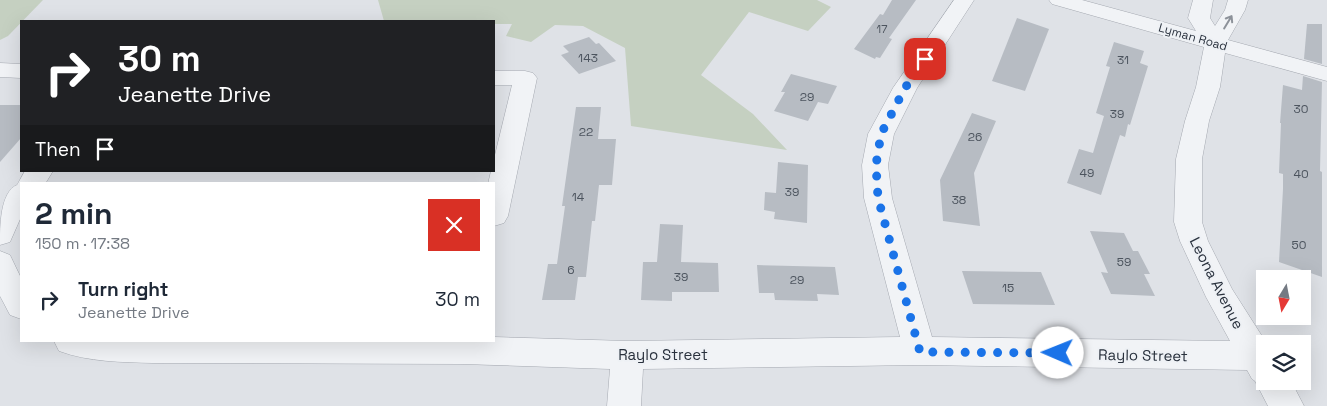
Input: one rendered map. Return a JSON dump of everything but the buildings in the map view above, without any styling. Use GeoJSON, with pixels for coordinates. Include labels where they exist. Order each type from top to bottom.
{"type":"FeatureCollection","features":[{"type":"Feature","properties":{"kind":"street"},"geometry":{"type":"LineString","coordinates":[[920,352],[878,198],[876,165],[881,134],[905,88],[964,0]]}},
{"type":"Feature","properties":{"kind":"street","name":"Lyman Road"},"geometry":{"type":"LineString","coordinates":[[1059,0],[1327,74]]}},
{"type":"Feature","properties":{"kind":"street"},"geometry":{"type":"LineString","coordinates":[[1203,0],[1199,18],[1215,44],[1235,10],[1238,0]]}},
{"type":"Feature","properties":{"kind":"street","name":"Leona Avenue"},"geometry":{"type":"LineString","coordinates":[[1215,44],[1208,88],[1197,121],[1189,160],[1188,222],[1194,241],[1210,275],[1256,355]]}},
{"type":"Feature","properties":{"kind":"street"},"geometry":{"type":"LineString","coordinates":[[0,70],[20,71]]}},
{"type":"Feature","properties":{"kind":"street"},"geometry":{"type":"LineString","coordinates":[[495,78],[525,78],[495,212]]}},
{"type":"Feature","properties":{"kind":"street"},"geometry":{"type":"LineString","coordinates":[[32,182],[39,172]]}},
{"type":"Feature","properties":{"kind":"street"},"geometry":{"type":"LineString","coordinates":[[0,234],[8,215],[20,196]]}},
{"type":"Feature","properties":{"kind":"street"},"geometry":{"type":"LineString","coordinates":[[0,263],[20,304]]}},
{"type":"Feature","properties":{"kind":"street","name":"Raylo Street"},"geometry":{"type":"LineString","coordinates":[[76,342],[107,347],[153,349],[464,345],[627,355],[920,352],[1256,369]]}},
{"type":"Feature","properties":{"kind":"street"},"geometry":{"type":"LineString","coordinates":[[624,406],[627,355]]}},
{"type":"Feature","properties":{"kind":"street","name":"Leona Avenue"},"geometry":{"type":"LineString","coordinates":[[1277,390],[1287,406]]}},
{"type":"Feature","properties":{"kind":"green space"},"geometry":{"type":"Polygon","coordinates":[[[0,0],[43,0],[24,20],[20,20],[20,24],[8,36],[0,40],[0,0]]]}},
{"type":"Feature","properties":{"kind":"green space"},"geometry":{"type":"Polygon","coordinates":[[[378,0],[817,0],[831,7],[808,31],[749,12],[701,75],[753,114],[787,150],[631,126],[625,48],[583,26],[555,25],[531,42],[506,36],[512,24],[495,24],[495,20],[384,20],[378,0]]]}},
{"type":"Feature","properties":{"kind":"route"},"geometry":{"type":"LineString","coordinates":[[925,59],[905,88],[881,134],[876,165],[878,198],[920,352],[1058,353]]}}]}
